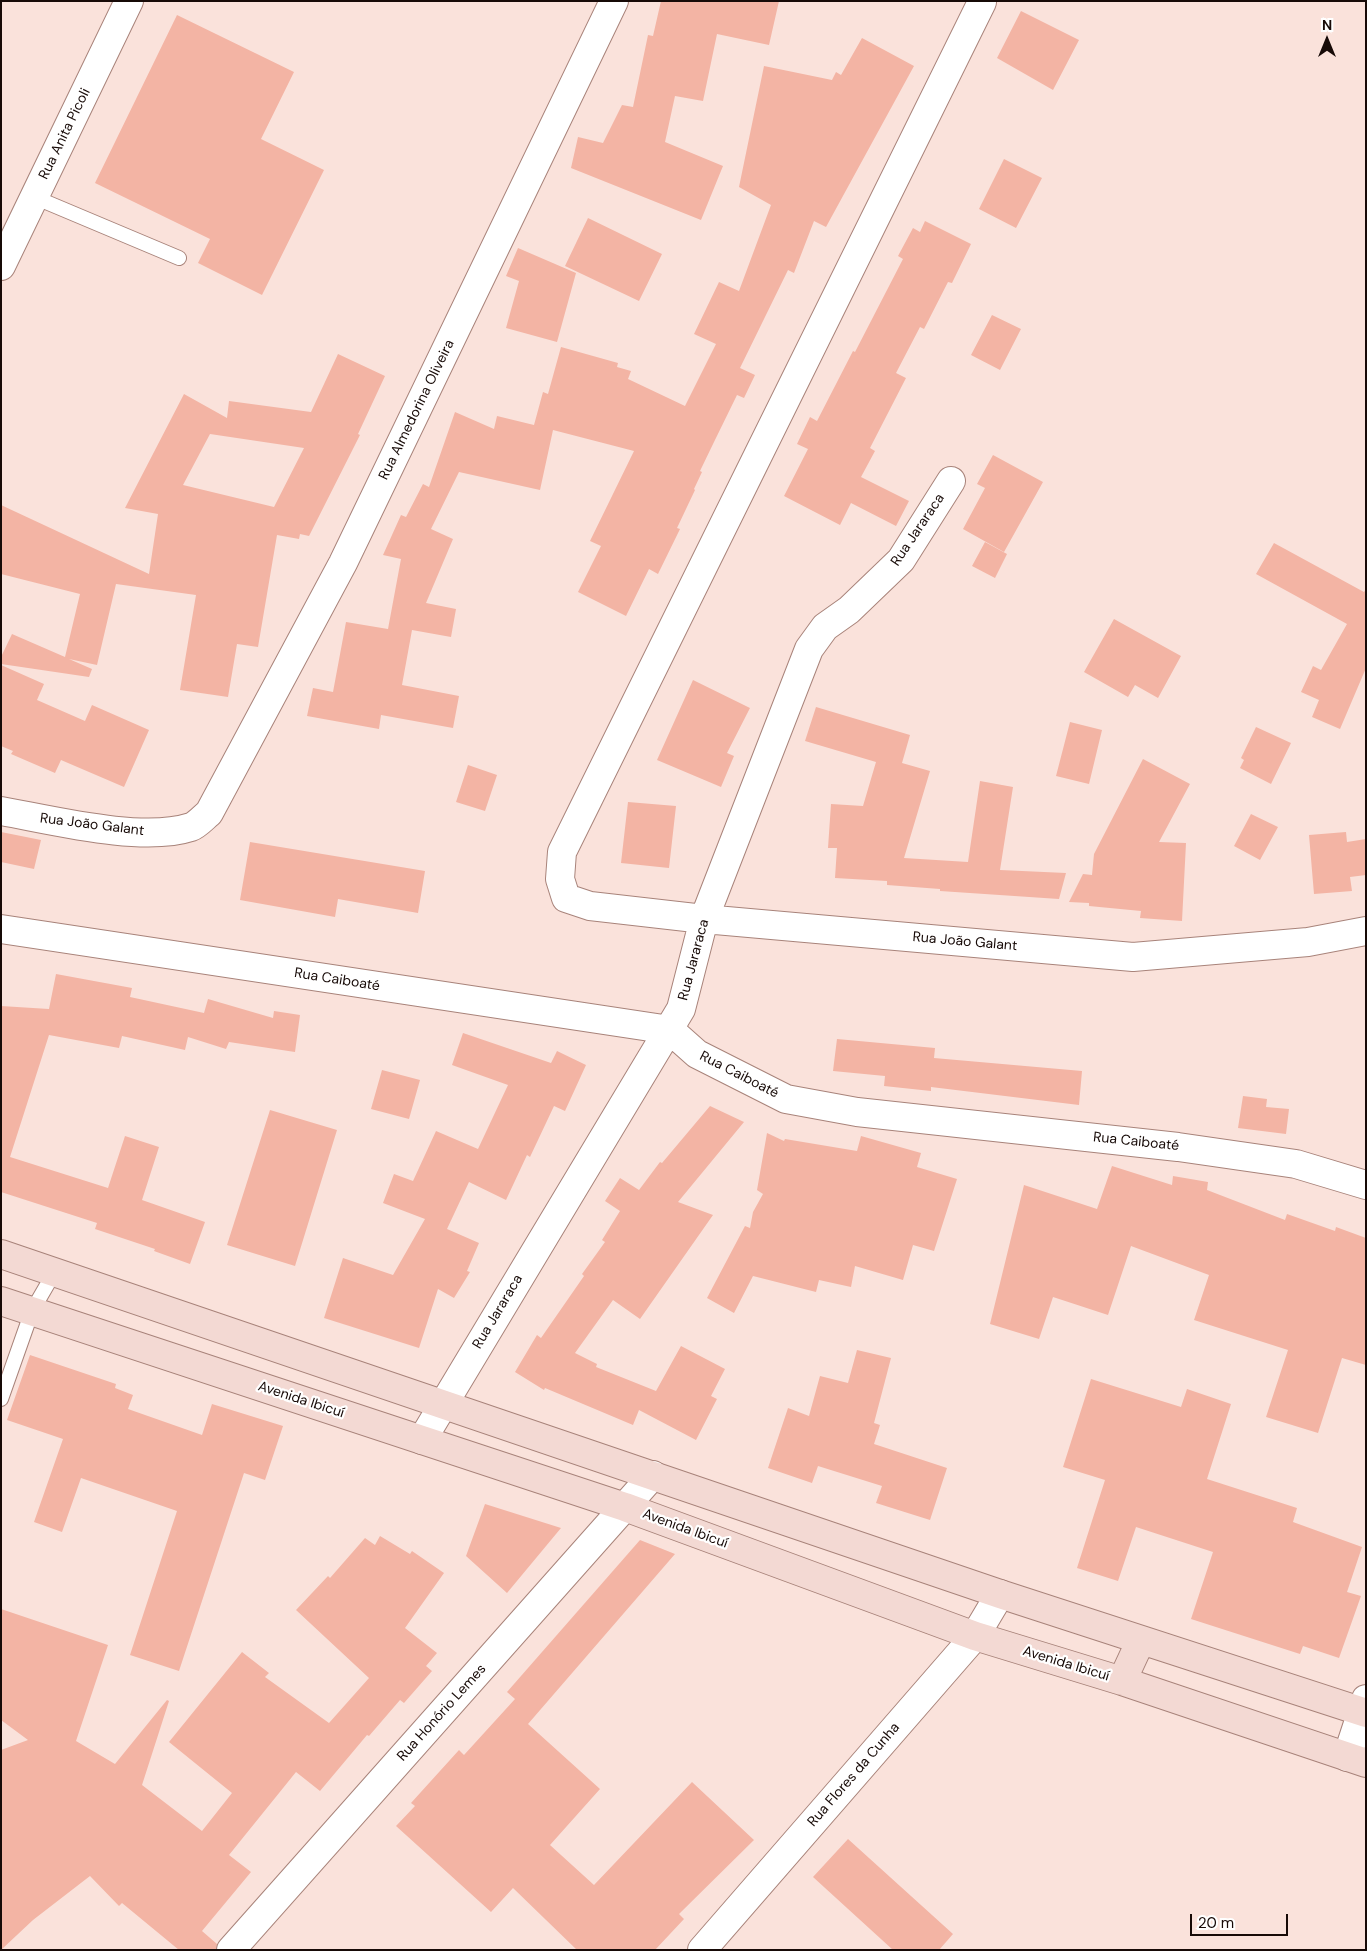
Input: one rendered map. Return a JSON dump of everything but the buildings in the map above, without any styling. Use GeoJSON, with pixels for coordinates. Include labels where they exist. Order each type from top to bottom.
{"type":"FeatureCollection","features":[{"type":"Feature","properties":{"kind":"main road"},"geometry":{"type":"LineString","coordinates":[[1,1254],[1000,1594],[1141,1640],[1364,1708]]}},
{"type":"Feature","properties":{"kind":"main road","name":"Avenida Ibicuí"},"geometry":{"type":"LineString","coordinates":[[1,1300],[626,1507],[975,1636],[1122,1681],[1356,1760]]}},
{"type":"Feature","properties":{"kind":"main road"},"geometry":{"type":"LineString","coordinates":[[1122,1681],[1141,1640]]}},
{"type":"Feature","properties":{"kind":"street","name":"Rua Anita Picoli"},"geometry":{"type":"LineString","coordinates":[[1,266],[129,1]]}},
{"type":"Feature","properties":{"kind":"street","name":"Rua Almedorina Oliveira"},"geometry":{"type":"LineString","coordinates":[[209,813],[342,563],[614,1]]}},
{"type":"Feature","properties":{"kind":"street","name":"Rua João Galant"},"geometry":{"type":"LineString","coordinates":[[982,2],[562,852],[560,879],[566,898],[590,906],[704,919],[1133,958],[1308,942],[1366,931]]}},
{"type":"Feature","properties":{"kind":"street","name":"Rua Jararaca"},"geometry":{"type":"LineString","coordinates":[[422,1440],[670,1030],[681,1008],[704,919],[809,649],[825,627],[849,610],[901,560],[951,481]]}},
{"type":"Feature","properties":{"kind":"street","name":"Rua João Galant"},"geometry":{"type":"LineString","coordinates":[[1,811],[103,829],[152,832],[192,826],[209,813]]}},
{"type":"Feature","properties":{"kind":"street","name":"Rua Caiboaté"},"geometry":{"type":"LineString","coordinates":[[1,929],[670,1030],[697,1054],[786,1099],[857,1112],[1178,1146],[1296,1164],[1366,1185]]}},
{"type":"Feature","properties":{"kind":"street","name":"Rua Honório Lemes"},"geometry":{"type":"LineString","coordinates":[[231,1950],[653,1475]]}},
{"type":"Feature","properties":{"kind":"street","name":"Rua Flores da Cunha"},"geometry":{"type":"LineString","coordinates":[[702,1950],[975,1636],[1000,1594]]}},
{"type":"Feature","properties":{"kind":"street"},"geometry":{"type":"LineString","coordinates":[[1356,1760],[1364,1708]]}},
{"type":"Feature","properties":{"kind":"lane"},"geometry":{"type":"LineString","coordinates":[[34,197],[179,258]]}},
{"type":"Feature","properties":{"kind":"lane"},"geometry":{"type":"LineString","coordinates":[[1,1399],[32,1311],[54,1273]]}}]}
